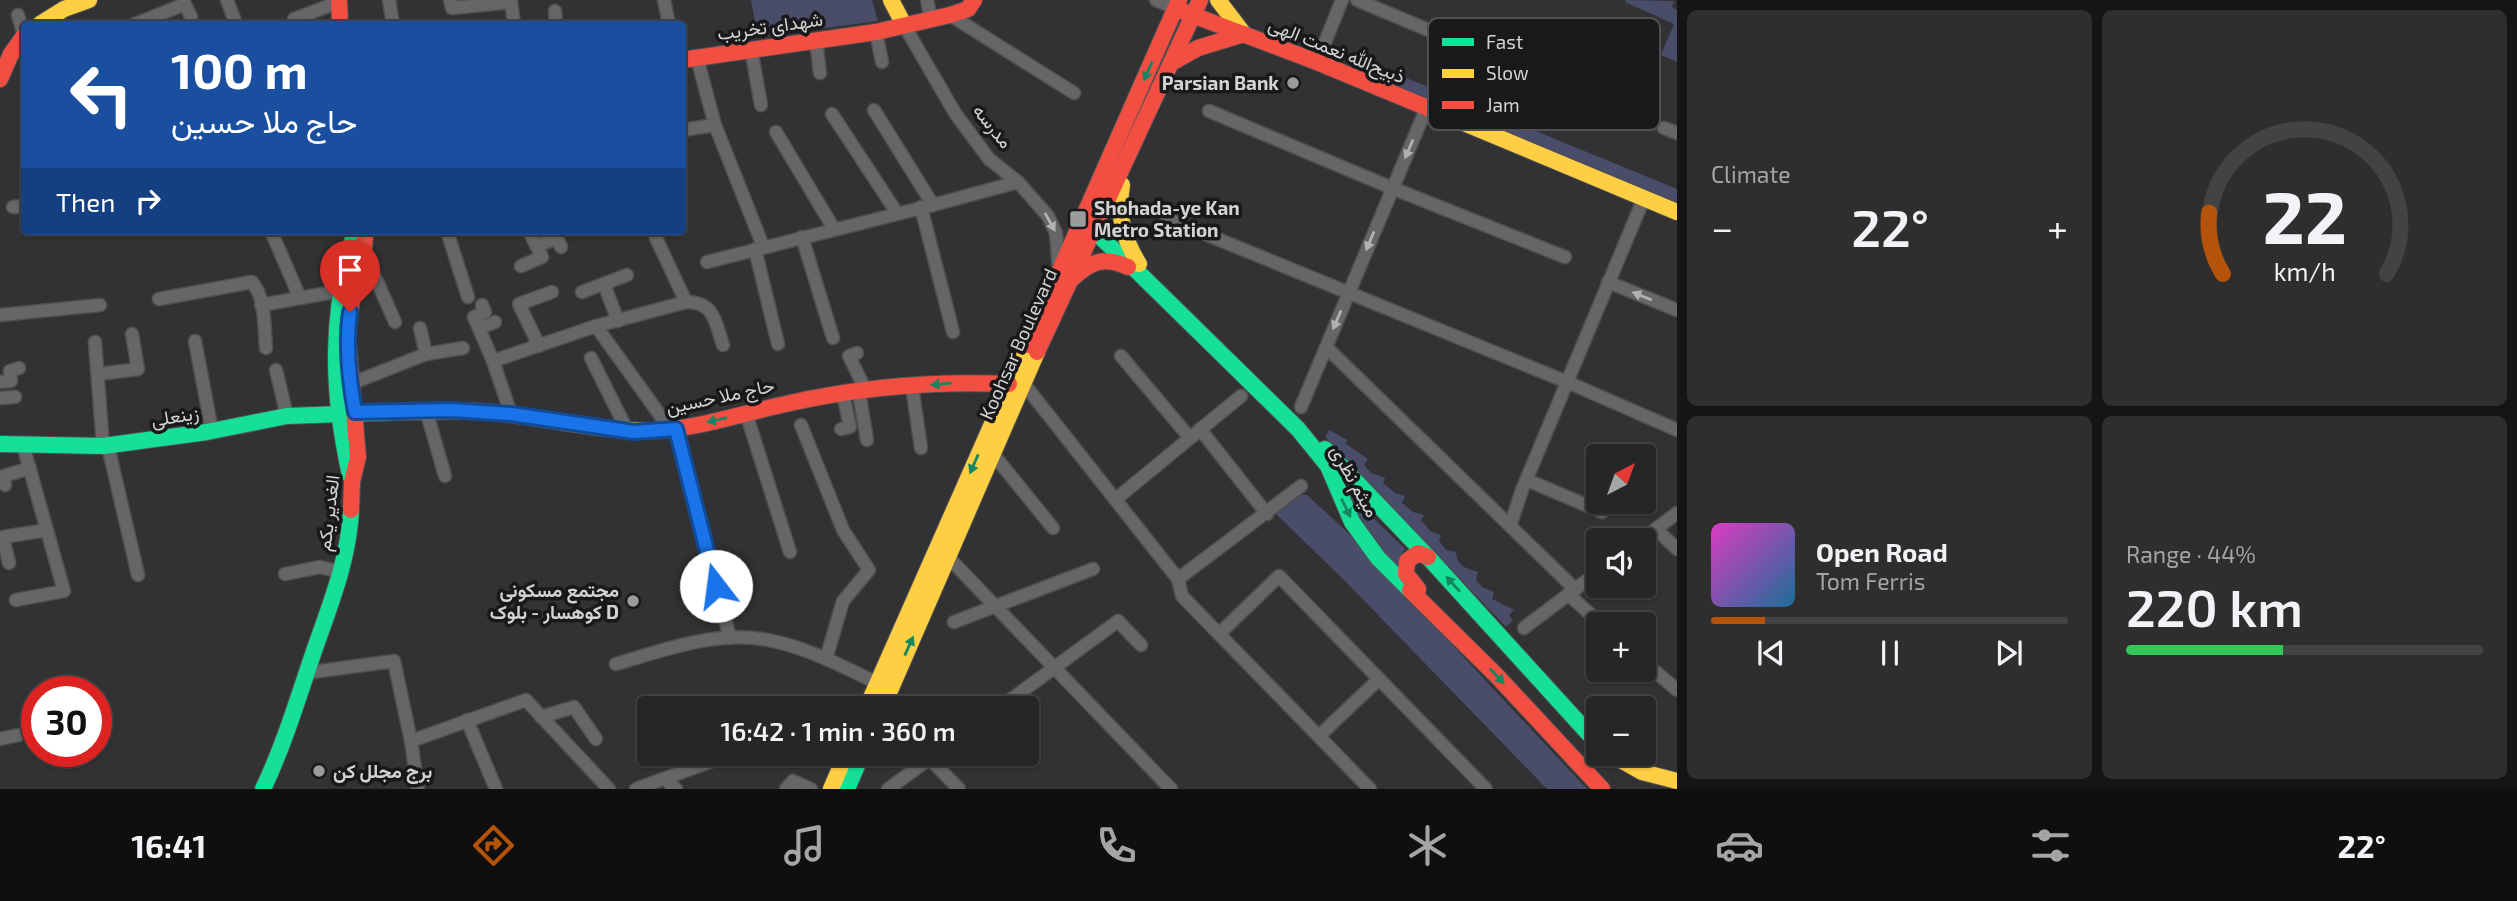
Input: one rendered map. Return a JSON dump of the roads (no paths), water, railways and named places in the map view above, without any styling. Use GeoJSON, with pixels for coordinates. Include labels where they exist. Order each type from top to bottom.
{"type":"FeatureCollection","features":[{"type":"Feature","properties":{"kind":"main road"},"geometry":{"type":"LineString","coordinates":[[44,21],[63,5],[89,0]]}},
{"type":"Feature","properties":{"kind":"main road","name":"مدرسه"},"geometry":{"type":"LineString","coordinates":[[891,0],[904,25]]}},
{"type":"Feature","properties":{"kind":"main road"},"geometry":{"type":"LineString","coordinates":[[950,15],[968,9],[974,0]]}},
{"type":"Feature","properties":{"kind":"main road","name":"Koohsar Boulevard"},"geometry":{"type":"LineString","coordinates":[[1087,227],[1126,161],[1199,0]]}},
{"type":"Feature","properties":{"kind":"main road"},"geometry":{"type":"LineString","coordinates":[[1171,64],[1202,44],[1244,34],[1218,0]]}},
{"type":"Feature","properties":{"kind":"main road"},"geometry":{"type":"LineString","coordinates":[[339,1],[340,21]]}},
{"type":"Feature","properties":{"kind":"main road","name":"ذبیح‌الله نعمت الهی"},"geometry":{"type":"LineString","coordinates":[[1177,4],[1192,16],[1317,62],[1426,109]]}},
{"type":"Feature","properties":{"kind":"main road","name":"Koohsar Boulevard"},"geometry":{"type":"LineString","coordinates":[[871,696],[1087,227],[1177,4]]}},
{"type":"Feature","properties":{"kind":"main road","name":"شهدای تخریب"},"geometry":{"type":"LineString","coordinates":[[690,59],[876,32],[950,15]]}},
{"type":"Feature","properties":{"kind":"main road"},"geometry":{"type":"LineString","coordinates":[[0,79],[11,54],[21,40]]}},
{"type":"Feature","properties":{"kind":"main road","name":"ذبیح‌الله نعمت الهی"},"geometry":{"type":"LineString","coordinates":[[1477,130],[1677,212]]}},
{"type":"Feature","properties":{"kind":"main road","name":"میثم نظری"},"geometry":{"type":"LineString","coordinates":[[1126,161],[1118,214],[1130,251],[1143,269],[1370,494],[1586,731]]}},
{"type":"Feature","properties":{"kind":"main road","name":"میثم نظری"},"geometry":{"type":"LineString","coordinates":[[1087,227],[1140,274],[1298,429],[1328,466],[1342,502],[1367,544],[1602,789]]}},
{"type":"Feature","properties":{"kind":"main road"},"geometry":{"type":"LineString","coordinates":[[347,413],[334,377],[334,331],[346,292],[354,235]]}},
{"type":"Feature","properties":{"kind":"main road","name":"الغدیر یکم"},"geometry":{"type":"LineString","coordinates":[[262,789],[278,757],[341,572],[350,527],[352,482],[358,457],[347,413],[350,384],[346,292],[364,252],[365,235]]}},
{"type":"Feature","properties":{"kind":"main road"},"geometry":{"type":"LineString","coordinates":[[1062,279],[1099,259],[1122,264],[1140,274]]}},
{"type":"Feature","properties":{"kind":"main road","name":"حاج ملا حسین"},"geometry":{"type":"LineString","coordinates":[[347,413],[426,411],[511,414],[628,432],[673,429],[792,402],[856,392],[984,381],[1017,384]]}},
{"type":"Feature","properties":{"kind":"main road","name":"Koohsar Boulevard"},"geometry":{"type":"LineString","coordinates":[[873,696],[948,557],[993,454],[1017,384]]}},
{"type":"Feature","properties":{"kind":"main road","name":"زینعلی"},"geometry":{"type":"LineString","coordinates":[[0,444],[105,446],[212,431],[287,416],[347,413]]}},
{"type":"Feature","properties":{"kind":"main road"},"geometry":{"type":"LineString","coordinates":[[1429,557],[1418,553],[1412,557],[1407,561],[1406,574],[1439,617]]}},
{"type":"Feature","properties":{"kind":"main road"},"geometry":{"type":"LineString","coordinates":[[831,789],[841,766]]}},
{"type":"Feature","properties":{"kind":"main road"},"geometry":{"type":"LineString","coordinates":[[847,789],[857,766]]}},
{"type":"Feature","properties":{"kind":"main road"},"geometry":{"type":"LineString","coordinates":[[1627,766],[1656,778],[1677,781]]}},
{"type":"Feature","properties":{"kind":"street"},"geometry":{"type":"LineString","coordinates":[[227,0],[235,21]]}},
{"type":"Feature","properties":{"kind":"street"},"geometry":{"type":"LineString","coordinates":[[389,0],[392,21]]}},
{"type":"Feature","properties":{"kind":"street"},"geometry":{"type":"LineString","coordinates":[[664,0],[668,21]]}},
{"type":"Feature","properties":{"kind":"street"},"geometry":{"type":"LineString","coordinates":[[927,0],[931,19]]}},
{"type":"Feature","properties":{"kind":"street"},"geometry":{"type":"LineString","coordinates":[[1156,0],[1177,4]]}},
{"type":"Feature","properties":{"kind":"street"},"geometry":{"type":"LineString","coordinates":[[1317,62],[1342,0]]}},
{"type":"Feature","properties":{"kind":"street"},"geometry":{"type":"LineString","coordinates":[[1357,0],[1428,30]]}},
{"type":"Feature","properties":{"kind":"street"},"geometry":{"type":"LineString","coordinates":[[295,21],[294,19],[339,1]]}},
{"type":"Feature","properties":{"kind":"street"},"geometry":{"type":"LineString","coordinates":[[451,4],[511,2],[514,21]]}},
{"type":"Feature","properties":{"kind":"street"},"geometry":{"type":"LineString","coordinates":[[141,21],[176,3],[185,4],[191,17]]}},
{"type":"Feature","properties":{"kind":"street"},"geometry":{"type":"LineString","coordinates":[[18,15],[21,26]]}},
{"type":"Feature","properties":{"kind":"street"},"geometry":{"type":"LineString","coordinates":[[950,15],[1074,93]]}},
{"type":"Feature","properties":{"kind":"street","name":"مدرسه"},"geometry":{"type":"LineString","coordinates":[[904,25],[955,113],[989,159],[1018,182],[1048,216],[1056,233],[1062,279]]}},
{"type":"Feature","properties":{"kind":"street"},"geometry":{"type":"LineString","coordinates":[[876,32],[882,62]]}},
{"type":"Feature","properties":{"kind":"street"},"geometry":{"type":"LineString","coordinates":[[816,41],[820,73]]}},
{"type":"Feature","properties":{"kind":"street"},"geometry":{"type":"LineString","coordinates":[[751,49],[761,106]]}},
{"type":"Feature","properties":{"kind":"street"},"geometry":{"type":"LineString","coordinates":[[690,59],[760,247],[778,344]]}},
{"type":"Feature","properties":{"kind":"street"},"geometry":{"type":"LineString","coordinates":[[1301,407],[1426,109]]}},
{"type":"Feature","properties":{"kind":"street"},"geometry":{"type":"LineString","coordinates":[[874,110],[927,206],[953,332]]}},
{"type":"Feature","properties":{"kind":"street"},"geometry":{"type":"LineString","coordinates":[[1209,111],[1565,257]]}},
{"type":"Feature","properties":{"kind":"street"},"geometry":{"type":"LineString","coordinates":[[832,114],[897,213]]}},
{"type":"Feature","properties":{"kind":"street"},"geometry":{"type":"LineString","coordinates":[[686,129],[715,125]]}},
{"type":"Feature","properties":{"kind":"street"},"geometry":{"type":"LineString","coordinates":[[1664,128],[1677,133]]}},
{"type":"Feature","properties":{"kind":"street"},"geometry":{"type":"LineString","coordinates":[[776,132],[834,229]]}},
{"type":"Feature","properties":{"kind":"street"},"geometry":{"type":"LineString","coordinates":[[707,262],[1018,182]]}},
{"type":"Feature","properties":{"kind":"street"},"geometry":{"type":"LineString","coordinates":[[1510,526],[1644,198]]}},
{"type":"Feature","properties":{"kind":"street"},"geometry":{"type":"LineString","coordinates":[[1166,218],[1567,382],[1677,430]]}},
{"type":"Feature","properties":{"kind":"street"},"geometry":{"type":"LineString","coordinates":[[273,235],[300,298]]}},
{"type":"Feature","properties":{"kind":"street"},"geometry":{"type":"LineString","coordinates":[[448,235],[468,297]]}},
{"type":"Feature","properties":{"kind":"street"},"geometry":{"type":"LineString","coordinates":[[521,266],[542,257],[531,235]]}},
{"type":"Feature","properties":{"kind":"street"},"geometry":{"type":"LineString","coordinates":[[802,237],[833,338]]}},
{"type":"Feature","properties":{"kind":"street"},"geometry":{"type":"LineString","coordinates":[[537,246],[557,238],[561,247]]}},
{"type":"Feature","properties":{"kind":"street"},"geometry":{"type":"LineString","coordinates":[[656,238],[686,302]]}},
{"type":"Feature","properties":{"kind":"street"},"geometry":{"type":"LineString","coordinates":[[364,252],[395,322]]}},
{"type":"Feature","properties":{"kind":"street"},"geometry":{"type":"LineString","coordinates":[[582,292],[627,275]]}},
{"type":"Feature","properties":{"kind":"street"},"geometry":{"type":"LineString","coordinates":[[159,299],[252,282],[257,288],[261,305],[266,348]]}},
{"type":"Feature","properties":{"kind":"street"},"geometry":{"type":"LineString","coordinates":[[1608,282],[1677,310]]}},
{"type":"Feature","properties":{"kind":"street"},"geometry":{"type":"LineString","coordinates":[[604,284],[618,321]]}},
{"type":"Feature","properties":{"kind":"street"},"geometry":{"type":"LineString","coordinates":[[261,305],[346,292]]}},
{"type":"Feature","properties":{"kind":"street"},"geometry":{"type":"LineString","coordinates":[[538,346],[519,304],[552,292]]}},
{"type":"Feature","properties":{"kind":"street"},"geometry":{"type":"LineString","coordinates":[[493,361],[596,326],[686,302],[707,306],[723,345]]}},
{"type":"Feature","properties":{"kind":"street"},"geometry":{"type":"LineString","coordinates":[[0,315],[100,305]]}},
{"type":"Feature","properties":{"kind":"street"},"geometry":{"type":"LineString","coordinates":[[482,305],[485,312],[474,317],[511,414]]}},
{"type":"Feature","properties":{"kind":"street"},"geometry":{"type":"LineString","coordinates":[[479,328],[495,322]]}},
{"type":"Feature","properties":{"kind":"street"},"geometry":{"type":"LineString","coordinates":[[596,326],[673,429],[730,638]]}},
{"type":"Feature","properties":{"kind":"street"},"geometry":{"type":"LineString","coordinates":[[420,328],[426,354]]}},
{"type":"Feature","properties":{"kind":"street"},"geometry":{"type":"LineString","coordinates":[[99,374],[138,369],[132,334]]}},
{"type":"Feature","properties":{"kind":"street"},"geometry":{"type":"LineString","coordinates":[[195,341],[212,431]]}},
{"type":"Feature","properties":{"kind":"street"},"geometry":{"type":"LineString","coordinates":[[95,342],[105,446],[138,575]]}},
{"type":"Feature","properties":{"kind":"street"},"geometry":{"type":"LineString","coordinates":[[1326,347],[1510,526],[1590,612]]}},
{"type":"Feature","properties":{"kind":"street"},"geometry":{"type":"LineString","coordinates":[[350,384],[426,354],[463,348]]}},
{"type":"Feature","properties":{"kind":"street"},"geometry":{"type":"LineString","coordinates":[[857,354],[849,356],[867,440]]}},
{"type":"Feature","properties":{"kind":"street"},"geometry":{"type":"LineString","coordinates":[[1121,356],[1190,438]]}},
{"type":"Feature","properties":{"kind":"street"},"geometry":{"type":"LineString","coordinates":[[591,358],[628,432]]}},
{"type":"Feature","properties":{"kind":"street"},"geometry":{"type":"LineString","coordinates":[[0,383],[11,381],[10,371],[19,368]]}},
{"type":"Feature","properties":{"kind":"street"},"geometry":{"type":"LineString","coordinates":[[276,370],[287,416]]}},
{"type":"Feature","properties":{"kind":"street"},"geometry":{"type":"LineString","coordinates":[[1017,384],[1116,499],[1178,579],[1182,596],[1370,789]]}},
{"type":"Feature","properties":{"kind":"street"},"geometry":{"type":"LineString","coordinates":[[912,386],[921,448]]}},
{"type":"Feature","properties":{"kind":"street"},"geometry":{"type":"LineString","coordinates":[[841,429],[850,427],[856,392]]}},
{"type":"Feature","properties":{"kind":"street"},"geometry":{"type":"LineString","coordinates":[[1116,499],[1241,396]]}},
{"type":"Feature","properties":{"kind":"street"},"geometry":{"type":"LineString","coordinates":[[0,398],[15,397]]}},
{"type":"Feature","properties":{"kind":"street"},"geometry":{"type":"LineString","coordinates":[[426,411],[445,476]]}},
{"type":"Feature","properties":{"kind":"street"},"geometry":{"type":"LineString","coordinates":[[746,413],[790,552]]}},
{"type":"Feature","properties":{"kind":"street"},"geometry":{"type":"LineString","coordinates":[[802,425],[844,530],[869,570],[843,601],[826,659]]}},
{"type":"Feature","properties":{"kind":"street"},"geometry":{"type":"LineString","coordinates":[[1200,429],[1267,514]]}},
{"type":"Feature","properties":{"kind":"street"},"geometry":{"type":"LineString","coordinates":[[16,600],[64,591],[23,445]]}},
{"type":"Feature","properties":{"kind":"street"},"geometry":{"type":"LineString","coordinates":[[993,454],[1053,528]]}},
{"type":"Feature","properties":{"kind":"street"},"geometry":{"type":"LineString","coordinates":[[5,485],[4,476],[30,468]]}},
{"type":"Feature","properties":{"kind":"street"},"geometry":{"type":"LineString","coordinates":[[1527,480],[1586,505]]}},
{"type":"Feature","properties":{"kind":"street"},"geometry":{"type":"LineString","coordinates":[[1178,579],[1301,486]]}},
{"type":"Feature","properties":{"kind":"street"},"geometry":{"type":"LineString","coordinates":[[1677,513],[1656,529],[1677,549]]}},
{"type":"Feature","properties":{"kind":"street"},"geometry":{"type":"LineString","coordinates":[[9,563],[3,537],[47,530]]}},
{"type":"Feature","properties":{"kind":"street"},"geometry":{"type":"LineString","coordinates":[[948,557],[1171,789]]}},
{"type":"Feature","properties":{"kind":"street"},"geometry":{"type":"LineString","coordinates":[[285,574],[320,567],[341,572]]}},
{"type":"Feature","properties":{"kind":"street"},"geometry":{"type":"LineString","coordinates":[[954,622],[1093,569]]}},
{"type":"Feature","properties":{"kind":"street"},"geometry":{"type":"LineString","coordinates":[[1219,634],[1279,576],[1486,789]]}},
{"type":"Feature","properties":{"kind":"street"},"geometry":{"type":"LineString","coordinates":[[1524,628],[1586,581]]}},
{"type":"Feature","properties":{"kind":"street"},"geometry":{"type":"LineString","coordinates":[[1016,696],[1118,621],[1140,645]]}},
{"type":"Feature","properties":{"kind":"street"},"geometry":{"type":"LineString","coordinates":[[616,664],[697,642],[730,638],[765,639],[795,646],[877,682]]}},
{"type":"Feature","properties":{"kind":"street"},"geometry":{"type":"LineString","coordinates":[[305,673],[394,661],[418,789]]}},
{"type":"Feature","properties":{"kind":"street"},"geometry":{"type":"LineString","coordinates":[[1656,672],[1677,690]]}},
{"type":"Feature","properties":{"kind":"street"},"geometry":{"type":"LineString","coordinates":[[1319,736],[1379,679]]}},
{"type":"Feature","properties":{"kind":"street"},"geometry":{"type":"LineString","coordinates":[[411,741],[526,700],[609,789]]}},
{"type":"Feature","properties":{"kind":"street"},"geometry":{"type":"LineString","coordinates":[[541,717],[573,707],[596,739]]}},
{"type":"Feature","properties":{"kind":"street"},"geometry":{"type":"LineString","coordinates":[[467,720],[496,789]]}},
{"type":"Feature","properties":{"kind":"street"},"geometry":{"type":"LineString","coordinates":[[0,738],[19,735]]}},
{"type":"Feature","properties":{"kind":"street"},"geometry":{"type":"LineString","coordinates":[[636,789],[700,766]]}},
{"type":"Feature","properties":{"kind":"street"},"geometry":{"type":"LineString","coordinates":[[888,789],[917,766]]}},
{"type":"Feature","properties":{"kind":"street"},"geometry":{"type":"LineString","coordinates":[[939,766],[959,789]]}},
{"type":"Feature","properties":{"kind":"street"},"geometry":{"type":"LineString","coordinates":[[665,779],[676,789]]}},
{"type":"Feature","properties":{"kind":"street"},"geometry":{"type":"LineString","coordinates":[[786,789],[793,781],[811,789]]}},
{"type":"Feature","properties":{"kind":"place","name":"Parsian Bank"},"geometry":{"type":"Point","coordinates":[1293,83]}},
{"type":"Feature","properties":{"kind":"place","name":"Shohada-ye Kan Metro Station"},"geometry":{"type":"Point","coordinates":[1078,219]}},
{"type":"Feature","properties":{"kind":"place","name":"مجتمع مسکونی کوهسار - بلوک D"},"geometry":{"type":"Point","coordinates":[633,601]}},
{"type":"Feature","properties":{"kind":"place","name":"برج مجلل کن"},"geometry":{"type":"Point","coordinates":[319,771]}}]}
